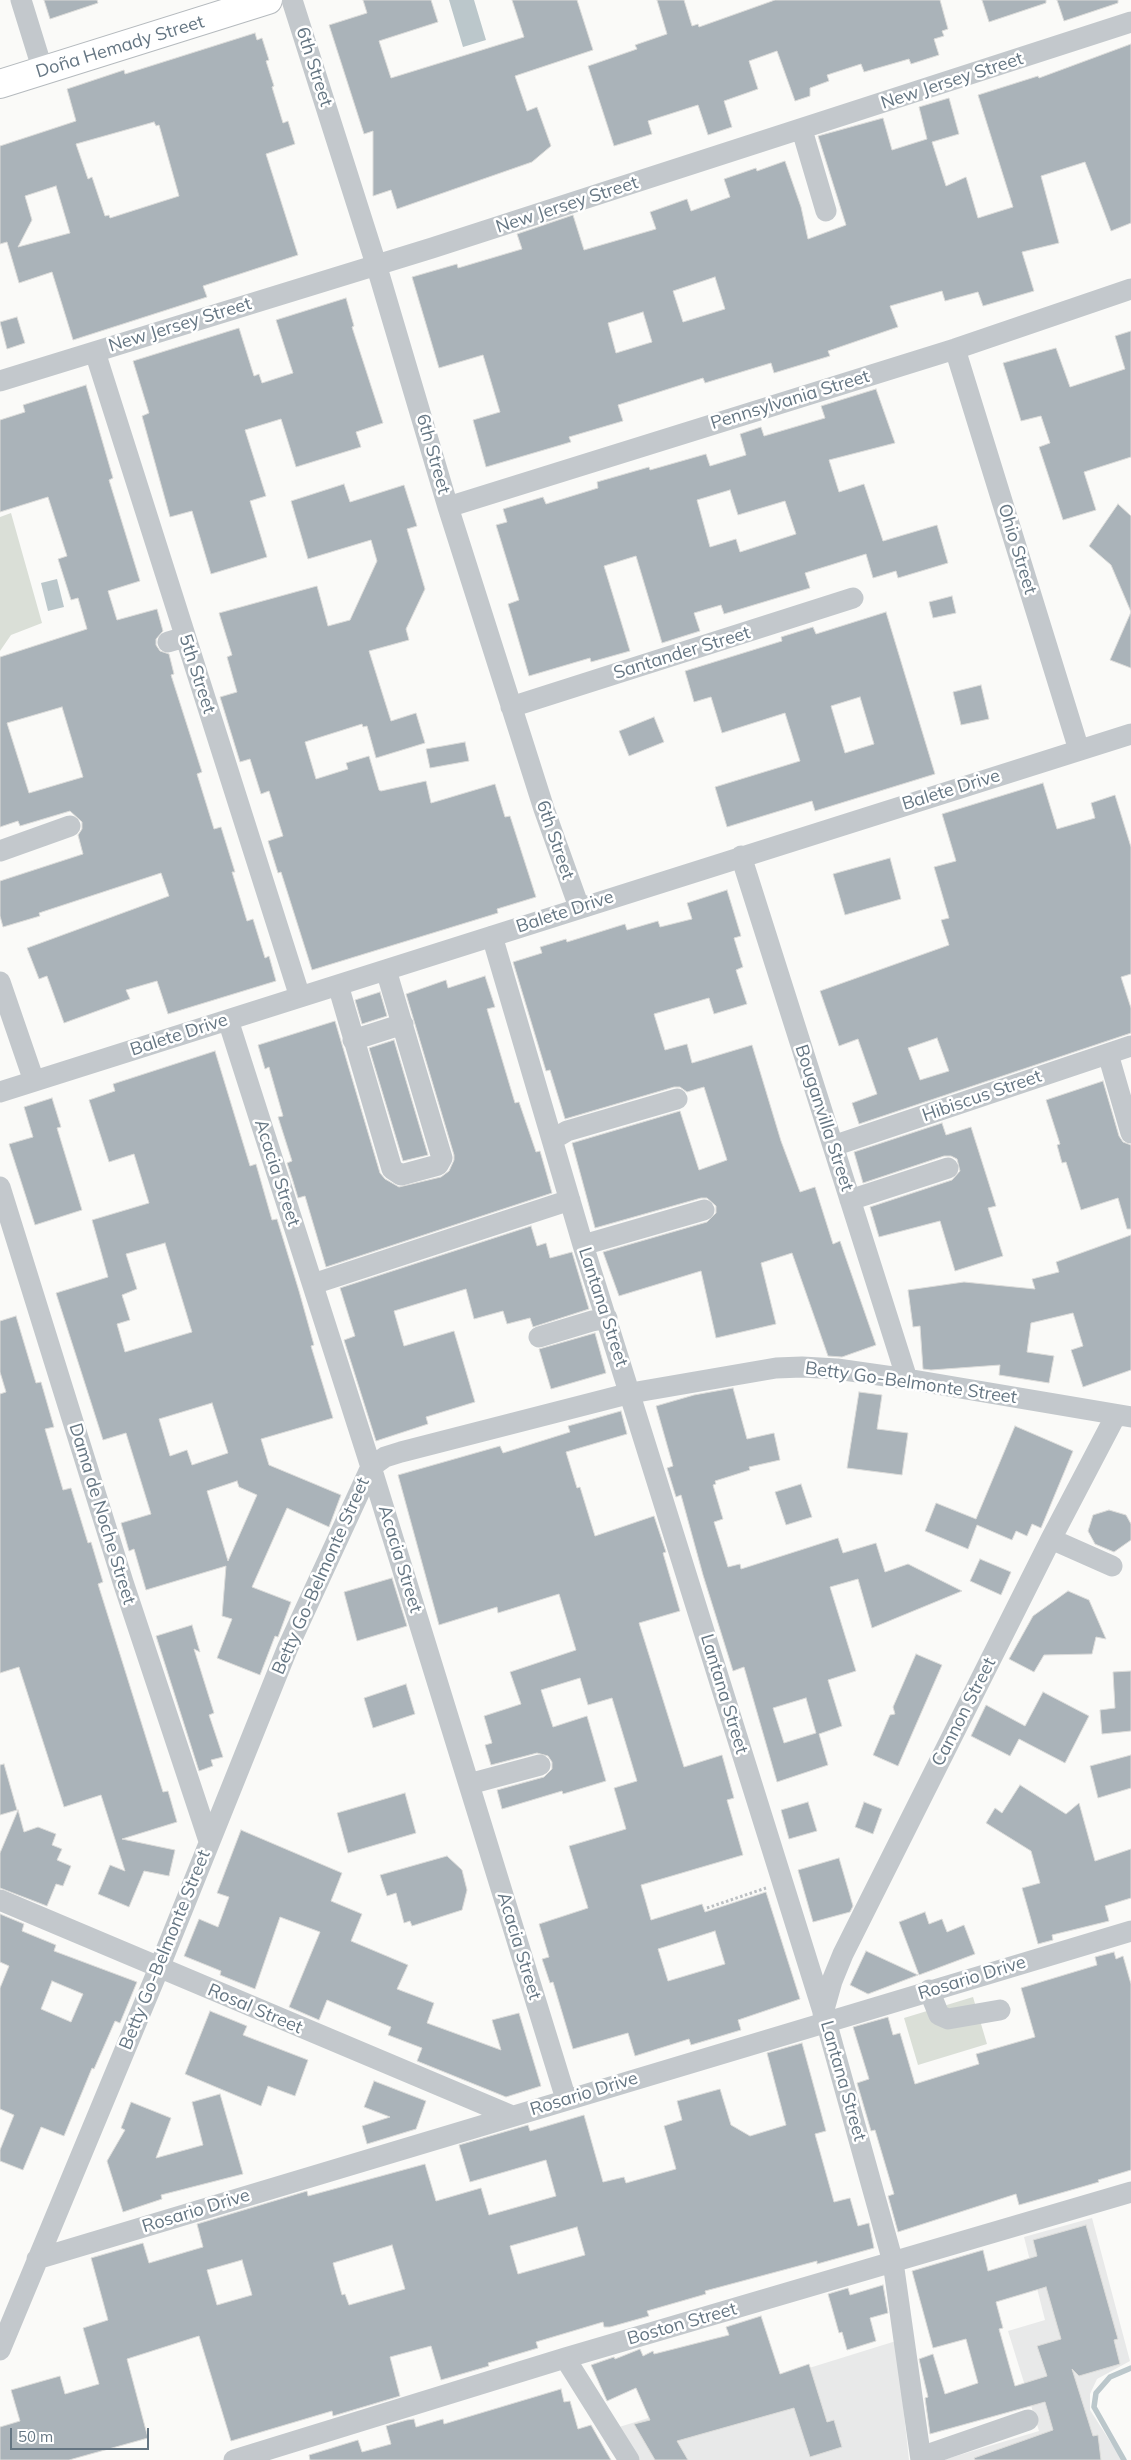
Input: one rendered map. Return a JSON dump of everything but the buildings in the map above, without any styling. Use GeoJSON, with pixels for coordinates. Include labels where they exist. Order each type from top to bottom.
{"type":"FeatureCollection","features":[{"type":"Feature","properties":{"kind":"main road","name":"Doña Hemady Street"},"geometry":{"type":"LineString","coordinates":[[0,84],[268,0]]}},
{"type":"Feature","properties":{"kind":"street"},"geometry":{"type":"LineString","coordinates":[[21,0],[43,70]]}},
{"type":"Feature","properties":{"kind":"street","name":"6th Street"},"geometry":{"type":"LineString","coordinates":[[292,0],[376,264],[448,507],[511,707],[579,907]]}},
{"type":"Feature","properties":{"kind":"street","name":"New Jersey Street"},"geometry":{"type":"LineString","coordinates":[[0,381],[802,130],[1131,22]]}},
{"type":"Feature","properties":{"kind":"street"},"geometry":{"type":"LineString","coordinates":[[802,130],[826,211]]}},
{"type":"Feature","properties":{"kind":"street","name":"Pennsylvania Street"},"geometry":{"type":"LineString","coordinates":[[448,507],[955,349],[1131,289]]}},
{"type":"Feature","properties":{"kind":"street","name":"Ohio Street"},"geometry":{"type":"LineString","coordinates":[[955,349],[1079,750]]}},
{"type":"Feature","properties":{"kind":"street","name":"5th Street"},"geometry":{"type":"LineString","coordinates":[[95,352],[177,640],[300,997]]}},
{"type":"Feature","properties":{"kind":"street","name":"Santander Street"},"geometry":{"type":"LineString","coordinates":[[511,707],[853,598]]}},
{"type":"Feature","properties":{"kind":"street","name":"Balete Drive"},"geometry":{"type":"LineString","coordinates":[[0,1092],[579,907],[1131,734]]}},
{"type":"Feature","properties":{"kind":"street"},"geometry":{"type":"LineString","coordinates":[[0,851],[70,826]]}},
{"type":"Feature","properties":{"kind":"street","name":"Bouganvilla Street"},"geometry":{"type":"LineString","coordinates":[[742,856],[907,1379]]}},
{"type":"Feature","properties":{"kind":"street","name":"Lantana Street"},"geometry":{"type":"LineString","coordinates":[[492,936],[583,1245],[825,2017],[893,2262],[921,2458]]}},
{"type":"Feature","properties":{"kind":"street"},"geometry":{"type":"LineString","coordinates":[[338,985],[392,1169],[401,1175],[438,1165],[442,1158],[386,970]]}},
{"type":"Feature","properties":{"kind":"street"},"geometry":{"type":"LineString","coordinates":[[0,982],[34,1081]]}},
{"type":"Feature","properties":{"kind":"street","name":"Acacia Street"},"geometry":{"type":"LineString","coordinates":[[228,1020],[371,1467],[566,2099]]}},
{"type":"Feature","properties":{"kind":"street"},"geometry":{"type":"LineString","coordinates":[[353,1040],[403,1024]]}},
{"type":"Feature","properties":{"kind":"street","name":"Hibiscus Street"},"geometry":{"type":"LineString","coordinates":[[833,1146],[1131,1046]]}},
{"type":"Feature","properties":{"kind":"street"},"geometry":{"type":"LineString","coordinates":[[1108,1054],[1131,1133]]}},
{"type":"Feature","properties":{"kind":"street"},"geometry":{"type":"LineString","coordinates":[[552,1140],[567,1131],[677,1099]]}},
{"type":"Feature","properties":{"kind":"street"},"geometry":{"type":"LineString","coordinates":[[850,1200],[948,1168]]}},
{"type":"Feature","properties":{"kind":"street","name":"Dama de Noche Street"},"geometry":{"type":"LineString","coordinates":[[0,1186],[120,1573],[209,1841]]}},
{"type":"Feature","properties":{"kind":"street"},"geometry":{"type":"LineString","coordinates":[[313,1284],[570,1200]]}},
{"type":"Feature","properties":{"kind":"street"},"geometry":{"type":"LineString","coordinates":[[583,1245],[704,1210]]}},
{"type":"Feature","properties":{"kind":"street"},"geometry":{"type":"LineString","coordinates":[[539,1337],[592,1320],[607,1318]]}},
{"type":"Feature","properties":{"kind":"street","name":"Betty Go-Belmonte Street"},"geometry":{"type":"LineString","coordinates":[[0,2350],[288,1647],[371,1467],[385,1457],[401,1452],[630,1393],[776,1368],[837,1369],[1123,1416]]}},
{"type":"Feature","properties":{"kind":"street","name":"Cannon Street"},"geometry":{"type":"LineString","coordinates":[[825,2017],[832,1981],[843,1954],[1051,1539],[1123,1416]]}},
{"type":"Feature","properties":{"kind":"street"},"geometry":{"type":"LineString","coordinates":[[1051,1539],[1112,1566]]}},
{"type":"Feature","properties":{"kind":"street"},"geometry":{"type":"LineString","coordinates":[[469,1784],[540,1765]]}},
{"type":"Feature","properties":{"kind":"street","name":"Rosal Street"},"geometry":{"type":"LineString","coordinates":[[0,1900],[512,2116]]}},
{"type":"Feature","properties":{"kind":"street","name":"Rosario Drive"},"geometry":{"type":"LineString","coordinates":[[37,2259],[512,2116],[825,2017],[1089,1947],[1131,1931]]}},
{"type":"Feature","properties":{"kind":"street"},"geometry":{"type":"LineString","coordinates":[[929,1990],[939,2015],[948,2019],[1000,2010]]}},
{"type":"Feature","properties":{"kind":"street","name":"Boston Street"},"geometry":{"type":"LineString","coordinates":[[234,2460],[565,2358],[1131,2192]]}},
{"type":"Feature","properties":{"kind":"street"},"geometry":{"type":"LineString","coordinates":[[565,2358],[629,2460]]}},
{"type":"Feature","properties":{"kind":"street"},"geometry":{"type":"LineString","coordinates":[[921,2458],[1028,2420]]}},
{"type":"Feature","properties":{"kind":"path"},"geometry":{"type":"LineString","coordinates":[[707,1908],[783,1883]]}},
{"type":"Feature","properties":{"kind":"shaded area"},"geometry":{"type":"Polygon","coordinates":[[[449,0],[474,0],[486,40],[463,47],[449,0]]]}},
{"type":"Feature","properties":{"kind":"shaded area"},"geometry":{"type":"Polygon","coordinates":[[[11,513],[42,623],[11,635],[0,651],[0,517],[11,513]]]}},
{"type":"Feature","properties":{"kind":"shaded area"},"geometry":{"type":"Polygon","coordinates":[[[57,579],[64,607],[48,611],[41,583],[57,579]]]}},
{"type":"Feature","properties":{"kind":"shaded area"},"geometry":{"type":"Polygon","coordinates":[[[973,1997],[987,2044],[918,2065],[904,2018],[973,1997]]]}},
{"type":"Feature","properties":{"kind":"shaded area"},"geometry":{"type":"Polygon","coordinates":[[[1092,2218],[1130,2361],[1097,2379],[1090,2394],[1090,2410],[1122,2460],[943,2460],[1039,2431],[1008,2331],[1045,2320],[1024,2237],[1092,2218]]]}},
{"type":"Feature","properties":{"kind":"shaded area"},"geometry":{"type":"Polygon","coordinates":[[[896,2341],[909,2460],[636,2460],[616,2428],[896,2341]]]}},
{"type":"Feature","properties":{"kind":"waterway"},"geometry":{"type":"LineString","coordinates":[[1124,2460],[1094,2407],[1096,2393],[1110,2377],[1131,2368]]}}]}
